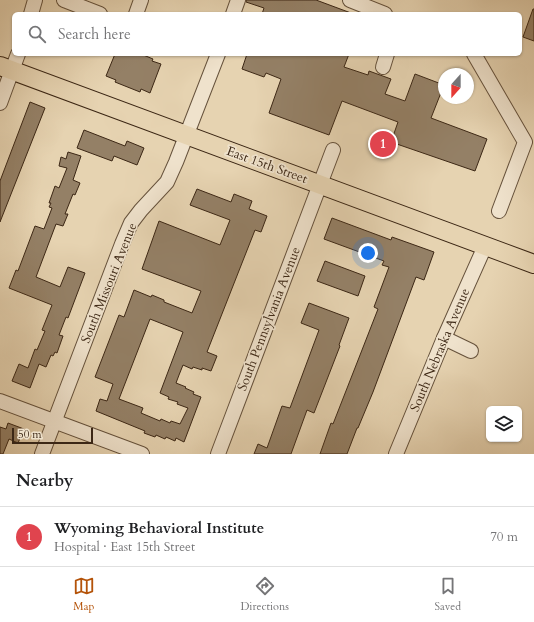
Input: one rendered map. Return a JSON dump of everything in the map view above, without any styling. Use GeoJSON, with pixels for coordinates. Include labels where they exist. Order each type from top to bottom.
{"type":"FeatureCollection","features":[{"type":"Feature","properties":{"kind":"main road","name":"East 15th Street"},"geometry":{"type":"LineString","coordinates":[[6,69],[534,264]]}},
{"type":"Feature","properties":{"kind":"street"},"geometry":{"type":"LineString","coordinates":[[32,12],[35,0]]}},
{"type":"Feature","properties":{"kind":"street"},"geometry":{"type":"LineString","coordinates":[[137,12],[141,0]]}},
{"type":"Feature","properties":{"kind":"street"},"geometry":{"type":"LineString","coordinates":[[234,12],[238,0]]}},
{"type":"Feature","properties":{"kind":"street"},"geometry":{"type":"LineString","coordinates":[[350,0],[380,12]]}},
{"type":"Feature","properties":{"kind":"street"},"geometry":{"type":"LineString","coordinates":[[67,1],[95,12]]}},
{"type":"Feature","properties":{"kind":"street"},"geometry":{"type":"LineString","coordinates":[[0,103],[6,69],[16,56]]}},
{"type":"Feature","properties":{"kind":"street","name":"South Missouri Avenue"},"geometry":{"type":"LineString","coordinates":[[42,454],[131,223],[167,182],[217,56]]}},
{"type":"Feature","properties":{"kind":"street"},"geometry":{"type":"LineString","coordinates":[[475,56],[525,142],[499,211]]}},
{"type":"Feature","properties":{"kind":"street","name":"South Pennsylvania Avenue"},"geometry":{"type":"LineString","coordinates":[[218,454],[333,150]]}},
{"type":"Feature","properties":{"kind":"street","name":"South Nebraska Avenue"},"geometry":{"type":"LineString","coordinates":[[396,454],[444,338],[485,246]]}},
{"type":"Feature","properties":{"kind":"street"},"geometry":{"type":"LineString","coordinates":[[444,338],[471,351]]}},
{"type":"Feature","properties":{"kind":"street"},"geometry":{"type":"LineString","coordinates":[[0,401],[136,453]]}},
{"type":"Feature","properties":{"kind":"building"},"geometry":{"type":"Polygon","coordinates":[[[246,0],[316,0],[348,12],[263,12],[264,8],[246,2],[246,0]]]}},
{"type":"Feature","properties":{"kind":"building"},"geometry":{"type":"Polygon","coordinates":[[[534,9],[534,41],[523,37],[534,9]]]}},
{"type":"Feature","properties":{"kind":"building"},"geometry":{"type":"Polygon","coordinates":[[[114,56],[146,56],[153,59],[152,61],[161,64],[150,93],[141,89],[140,92],[115,82],[116,80],[106,76],[114,56]]]}},
{"type":"Feature","properties":{"kind":"building"},"geometry":{"type":"Polygon","coordinates":[[[246,56],[348,56],[344,67],[368,75],[369,71],[391,79],[385,94],[405,101],[415,74],[438,83],[438,100],[431,118],[487,139],[475,171],[391,142],[398,122],[342,101],[329,135],[269,113],[281,79],[266,73],[264,77],[242,69],[246,56]]]}},
{"type":"Feature","properties":{"kind":"building"},"geometry":{"type":"Polygon","coordinates":[[[30,102],[45,108],[0,222],[0,181],[30,102]]]}},
{"type":"Feature","properties":{"kind":"building"},"geometry":{"type":"Polygon","coordinates":[[[84,130],[125,146],[127,141],[144,148],[137,165],[114,156],[112,161],[77,148],[84,130]]]}},
{"type":"Feature","properties":{"kind":"building"},"geometry":{"type":"Polygon","coordinates":[[[68,152],[81,156],[73,180],[80,183],[75,195],[73,194],[65,214],[68,214],[63,226],[56,224],[36,277],[60,287],[68,267],[85,273],[68,318],[66,317],[59,335],[63,336],[57,353],[55,352],[53,356],[51,355],[46,367],[39,364],[30,388],[12,381],[19,364],[28,368],[35,349],[37,350],[45,331],[42,330],[52,305],[9,288],[16,270],[18,271],[35,226],[44,229],[52,208],[49,207],[51,203],[49,203],[55,186],[59,188],[67,168],[59,166],[61,157],[66,159],[68,152]]]}},
{"type":"Feature","properties":{"kind":"building"},"geometry":{"type":"Polygon","coordinates":[[[197,189],[231,202],[234,194],[252,201],[249,209],[267,216],[261,232],[255,230],[207,352],[217,356],[211,371],[193,367],[192,369],[183,365],[176,383],[186,387],[185,388],[194,392],[193,394],[201,397],[184,442],[176,438],[175,441],[156,435],[155,437],[144,433],[145,431],[96,411],[100,399],[107,401],[113,384],[95,377],[119,315],[124,317],[134,290],[151,297],[152,295],[164,300],[164,302],[192,313],[201,291],[142,269],[159,221],[220,245],[230,220],[190,205],[197,189]],[[150,319],[119,399],[143,408],[141,413],[160,421],[161,419],[170,423],[171,421],[180,424],[188,408],[177,404],[178,402],[168,399],[169,397],[160,393],[183,332],[150,319]]]}},
{"type":"Feature","properties":{"kind":"building"},"geometry":{"type":"Polygon","coordinates":[[[332,218],[391,240],[392,237],[434,252],[424,280],[416,277],[373,392],[347,454],[320,454],[331,423],[333,424],[378,309],[374,307],[389,267],[382,265],[384,261],[324,239],[332,218]]]}},
{"type":"Feature","properties":{"kind":"building"},"geometry":{"type":"Polygon","coordinates":[[[325,261],[365,276],[358,296],[317,281],[325,261]]]}},
{"type":"Feature","properties":{"kind":"building"},"geometry":{"type":"Polygon","coordinates":[[[309,303],[349,318],[339,345],[340,346],[314,413],[307,410],[291,454],[254,454],[258,444],[267,448],[282,406],[290,408],[319,330],[301,323],[309,303]]]}},
{"type":"Feature","properties":{"kind":"building"},"geometry":{"type":"Polygon","coordinates":[[[8,423],[24,429],[18,443],[9,439],[3,454],[0,454],[0,427],[6,429],[8,423]]]}},
{"type":"Feature","properties":{"kind":"place","name":"Wyoming Behavioral Institute"},"geometry":{"type":"Point","coordinates":[383,144]}}]}
